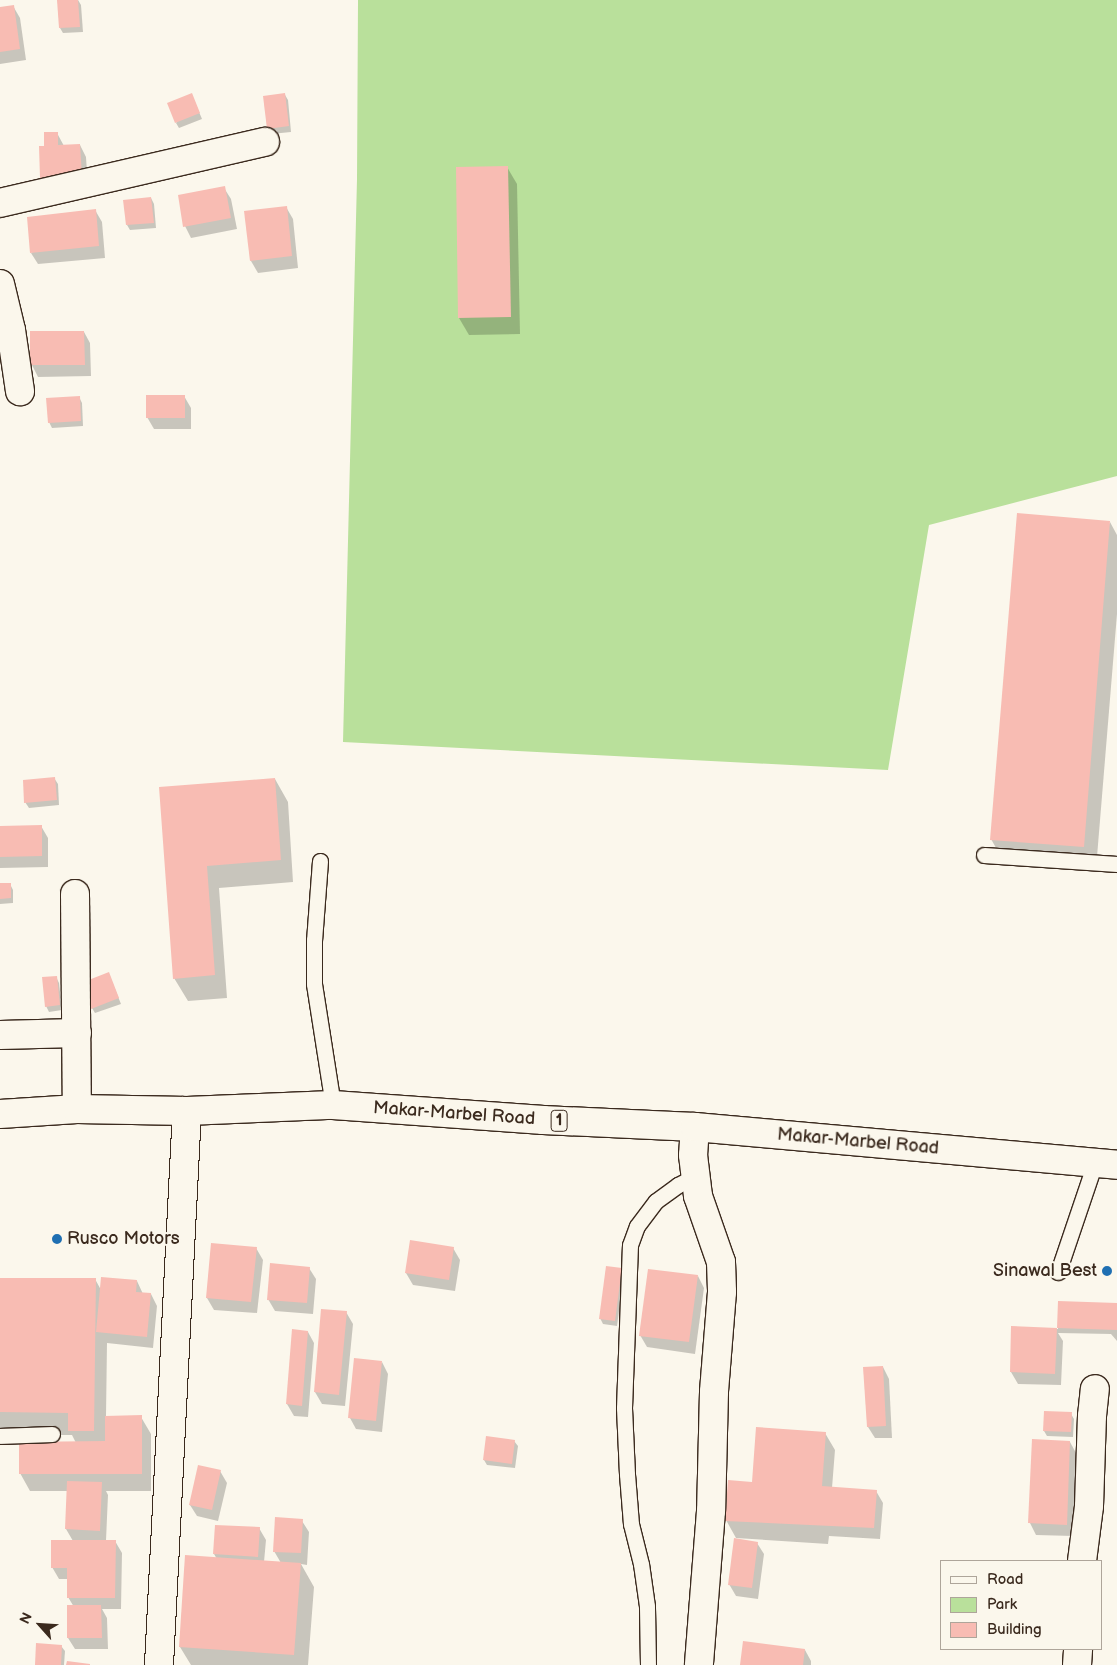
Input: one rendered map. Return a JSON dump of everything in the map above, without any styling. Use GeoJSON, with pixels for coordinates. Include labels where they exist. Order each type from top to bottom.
{"type":"FeatureCollection","features":[{"type":"Feature","properties":{"kind":"street"},"geometry":{"type":"LineString","coordinates":[[0,203],[265,142]]}},
{"type":"Feature","properties":{"kind":"street"},"geometry":{"type":"LineString","coordinates":[[0,284],[12,330],[20,391]]}},
{"type":"Feature","properties":{"kind":"street"},"geometry":{"type":"LineString","coordinates":[[75,894],[77,1109]]}},
{"type":"Feature","properties":{"kind":"street"},"geometry":{"type":"LineString","coordinates":[[0,1035],[77,1034]]}},
{"type":"Feature","properties":{"kind":"street","name":"Makar-Marbel Road"},"geometry":{"type":"LineString","coordinates":[[0,1114],[77,1109],[187,1111],[334,1105],[543,1120],[695,1127],[1106,1164]]}},
{"type":"Feature","properties":{"kind":"street"},"geometry":{"type":"LineString","coordinates":[[159,1665],[187,1111]]}},
{"type":"Feature","properties":{"kind":"street"},"geometry":{"type":"LineString","coordinates":[[695,1127],[693,1155],[698,1196],[721,1262],[722,1292],[714,1392],[711,1510],[699,1665]]}},
{"type":"Feature","properties":{"kind":"street"},"geometry":{"type":"LineString","coordinates":[[1082,1560],[1089,1506],[1095,1389]]}},
{"type":"Feature","properties":{"kind":"street"},"geometry":{"type":"LineString","coordinates":[[1077,1665],[1078,1650]]}},
{"type":"Feature","properties":{"kind":"lane"},"geometry":{"type":"LineString","coordinates":[[984,855],[1117,864]]}},
{"type":"Feature","properties":{"kind":"lane"},"geometry":{"type":"LineString","coordinates":[[320,861],[314,932],[314,984],[334,1105]]}},
{"type":"Feature","properties":{"kind":"lane"},"geometry":{"type":"LineString","coordinates":[[1058,1272],[1060,1260],[1106,1164]]}},
{"type":"Feature","properties":{"kind":"lane"},"geometry":{"type":"LineString","coordinates":[[648,1665],[647,1606],[641,1564],[631,1524],[624,1408],[630,1245],[637,1226],[656,1201],[696,1176]]}},
{"type":"Feature","properties":{"kind":"lane"},"geometry":{"type":"LineString","coordinates":[[0,1436],[52,1434]]}},
{"type":"Feature","properties":{"kind":"green space"},"geometry":{"type":"Polygon","coordinates":[[[358,0],[1117,0],[1117,476],[929,525],[888,770],[343,742],[357,179],[358,0]]]}},
{"type":"Feature","properties":{"kind":"building"},"geometry":{"type":"Polygon","coordinates":[[[57,0],[78,0],[80,27],[59,28],[57,0]]]}},
{"type":"Feature","properties":{"kind":"building"},"geometry":{"type":"Polygon","coordinates":[[[14,5],[20,49],[0,52],[0,7],[14,5]]]}},
{"type":"Feature","properties":{"kind":"building"},"geometry":{"type":"Polygon","coordinates":[[[192,93],[200,113],[175,123],[167,103],[192,93]]]}},
{"type":"Feature","properties":{"kind":"building"},"geometry":{"type":"Polygon","coordinates":[[[285,93],[289,126],[267,129],[263,96],[285,93]]]}},
{"type":"Feature","properties":{"kind":"building"},"geometry":{"type":"Polygon","coordinates":[[[44,132],[58,132],[58,145],[80,144],[82,176],[40,178],[39,146],[44,146],[44,132]]]}},
{"type":"Feature","properties":{"kind":"building"},"geometry":{"type":"Polygon","coordinates":[[[508,166],[511,317],[458,318],[456,167],[508,166]]]}},
{"type":"Feature","properties":{"kind":"building"},"geometry":{"type":"Polygon","coordinates":[[[225,186],[231,218],[183,227],[178,195],[225,186]]]}},
{"type":"Feature","properties":{"kind":"building"},"geometry":{"type":"Polygon","coordinates":[[[151,197],[154,223],[126,225],[123,200],[151,197]]]}},
{"type":"Feature","properties":{"kind":"building"},"geometry":{"type":"Polygon","coordinates":[[[287,206],[292,256],[250,261],[244,211],[287,206]]]}},
{"type":"Feature","properties":{"kind":"building"},"geometry":{"type":"Polygon","coordinates":[[[96,209],[99,246],[30,253],[27,217],[96,209]]]}},
{"type":"Feature","properties":{"kind":"building"},"geometry":{"type":"Polygon","coordinates":[[[30,331],[84,331],[85,365],[30,365],[30,331]]]}},
{"type":"Feature","properties":{"kind":"building"},"geometry":{"type":"Polygon","coordinates":[[[146,395],[185,395],[185,418],[146,418],[146,395]]]}},
{"type":"Feature","properties":{"kind":"building"},"geometry":{"type":"Polygon","coordinates":[[[80,396],[81,421],[48,423],[46,398],[80,396]]]}},
{"type":"Feature","properties":{"kind":"building"},"geometry":{"type":"Polygon","coordinates":[[[1017,513],[1110,521],[1084,847],[990,840],[1017,513]]]}},
{"type":"Feature","properties":{"kind":"building"},"geometry":{"type":"Polygon","coordinates":[[[55,777],[57,800],[24,803],[23,780],[55,777]]]}},
{"type":"Feature","properties":{"kind":"building"},"geometry":{"type":"Polygon","coordinates":[[[275,778],[281,860],[207,866],[215,975],[173,979],[159,787],[275,778]]]}},
{"type":"Feature","properties":{"kind":"building"},"geometry":{"type":"Polygon","coordinates":[[[42,825],[42,856],[0,857],[0,826],[42,825]]]}},
{"type":"Feature","properties":{"kind":"building"},"geometry":{"type":"Polygon","coordinates":[[[0,883],[11,883],[11,898],[0,899],[0,883]]]}},
{"type":"Feature","properties":{"kind":"building"},"geometry":{"type":"Polygon","coordinates":[[[109,972],[119,998],[91,1009],[81,983],[109,972]]]}},
{"type":"Feature","properties":{"kind":"building"},"geometry":{"type":"Polygon","coordinates":[[[57,976],[60,1005],[45,1007],[42,977],[57,976]]]}},
{"type":"Feature","properties":{"kind":"building"},"geometry":{"type":"Polygon","coordinates":[[[410,1240],[454,1247],[449,1280],[405,1273],[410,1240]]]}},
{"type":"Feature","properties":{"kind":"building"},"geometry":{"type":"Polygon","coordinates":[[[211,1243],[257,1247],[251,1302],[206,1298],[211,1243]]]}},
{"type":"Feature","properties":{"kind":"building"},"geometry":{"type":"Polygon","coordinates":[[[270,1263],[310,1267],[307,1303],[267,1300],[270,1263]]]}},
{"type":"Feature","properties":{"kind":"building"},"geometry":{"type":"Polygon","coordinates":[[[606,1266],[622,1268],[615,1321],[599,1319],[606,1266]]]}},
{"type":"Feature","properties":{"kind":"building"},"geometry":{"type":"Polygon","coordinates":[[[648,1269],[698,1275],[689,1342],[639,1336],[648,1269]]]}},
{"type":"Feature","properties":{"kind":"building"},"geometry":{"type":"Polygon","coordinates":[[[101,1277],[137,1280],[136,1292],[151,1293],[147,1337],[96,1332],[101,1277]]]}},
{"type":"Feature","properties":{"kind":"building"},"geometry":{"type":"Polygon","coordinates":[[[0,1278],[96,1278],[94,1431],[68,1431],[68,1413],[0,1412],[0,1278]]]}},
{"type":"Feature","properties":{"kind":"building"},"geometry":{"type":"Polygon","coordinates":[[[1058,1301],[1117,1303],[1117,1330],[1057,1328],[1058,1301]]]}},
{"type":"Feature","properties":{"kind":"building"},"geometry":{"type":"Polygon","coordinates":[[[321,1309],[347,1311],[339,1395],[314,1392],[321,1309]]]}},
{"type":"Feature","properties":{"kind":"building"},"geometry":{"type":"Polygon","coordinates":[[[1011,1326],[1057,1328],[1055,1374],[1010,1372],[1011,1326]]]}},
{"type":"Feature","properties":{"kind":"building"},"geometry":{"type":"Polygon","coordinates":[[[292,1329],[308,1331],[302,1406],[286,1404],[292,1329]]]}},
{"type":"Feature","properties":{"kind":"building"},"geometry":{"type":"Polygon","coordinates":[[[354,1358],[382,1361],[376,1421],[348,1418],[354,1358]]]}},
{"type":"Feature","properties":{"kind":"building"},"geometry":{"type":"Polygon","coordinates":[[[883,1366],[886,1426],[867,1427],[863,1367],[883,1366]]]}},
{"type":"Feature","properties":{"kind":"building"},"geometry":{"type":"Polygon","coordinates":[[[1044,1411],[1072,1412],[1071,1432],[1043,1431],[1044,1411]]]}},
{"type":"Feature","properties":{"kind":"building"},"geometry":{"type":"Polygon","coordinates":[[[142,1415],[142,1474],[19,1474],[19,1442],[105,1441],[105,1416],[142,1415]]]}},
{"type":"Feature","properties":{"kind":"building"},"geometry":{"type":"Polygon","coordinates":[[[756,1427],[826,1432],[822,1486],[877,1490],[874,1528],[725,1521],[728,1480],[752,1482],[756,1427]]]}},
{"type":"Feature","properties":{"kind":"building"},"geometry":{"type":"Polygon","coordinates":[[[486,1436],[515,1440],[512,1464],[483,1460],[486,1436]]]}},
{"type":"Feature","properties":{"kind":"building"},"geometry":{"type":"Polygon","coordinates":[[[1032,1439],[1070,1441],[1067,1525],[1028,1523],[1032,1439]]]}},
{"type":"Feature","properties":{"kind":"building"},"geometry":{"type":"Polygon","coordinates":[[[198,1465],[221,1470],[212,1510],[189,1505],[198,1465]]]}},
{"type":"Feature","properties":{"kind":"building"},"geometry":{"type":"Polygon","coordinates":[[[67,1481],[102,1482],[100,1531],[65,1529],[67,1481]]]}},
{"type":"Feature","properties":{"kind":"building"},"geometry":{"type":"Polygon","coordinates":[[[275,1517],[303,1519],[301,1553],[273,1552],[275,1517]]]}},
{"type":"Feature","properties":{"kind":"building"},"geometry":{"type":"Polygon","coordinates":[[[215,1525],[260,1527],[258,1557],[213,1554],[215,1525]]]}},
{"type":"Feature","properties":{"kind":"building"},"geometry":{"type":"Polygon","coordinates":[[[734,1538],[758,1542],[752,1588],[728,1585],[734,1538]]]}},
{"type":"Feature","properties":{"kind":"building"},"geometry":{"type":"Polygon","coordinates":[[[51,1540],[116,1540],[115,1598],[67,1598],[67,1568],[51,1568],[51,1540]]]}},
{"type":"Feature","properties":{"kind":"building"},"geometry":{"type":"Polygon","coordinates":[[[185,1555],[301,1563],[294,1655],[179,1647],[185,1555]]]}},
{"type":"Feature","properties":{"kind":"building"},"geometry":{"type":"Polygon","coordinates":[[[67,1605],[101,1605],[102,1638],[67,1638],[67,1605]]]}},
{"type":"Feature","properties":{"kind":"building"},"geometry":{"type":"Polygon","coordinates":[[[743,1641],[805,1649],[803,1665],[740,1665],[743,1641]]]}},
{"type":"Feature","properties":{"kind":"building"},"geometry":{"type":"Polygon","coordinates":[[[36,1643],[62,1645],[61,1665],[35,1665],[36,1643]]]}},
{"type":"Feature","properties":{"kind":"building"},"geometry":{"type":"Polygon","coordinates":[[[67,1661],[90,1664],[90,1665],[66,1665],[67,1661]]]}},
{"type":"Feature","properties":{"kind":"place","name":"Rusco Motors"},"geometry":{"type":"Point","coordinates":[57,1239]}},
{"type":"Feature","properties":{"kind":"place","name":"Sinawal Best"},"geometry":{"type":"Point","coordinates":[1107,1271]}}]}
